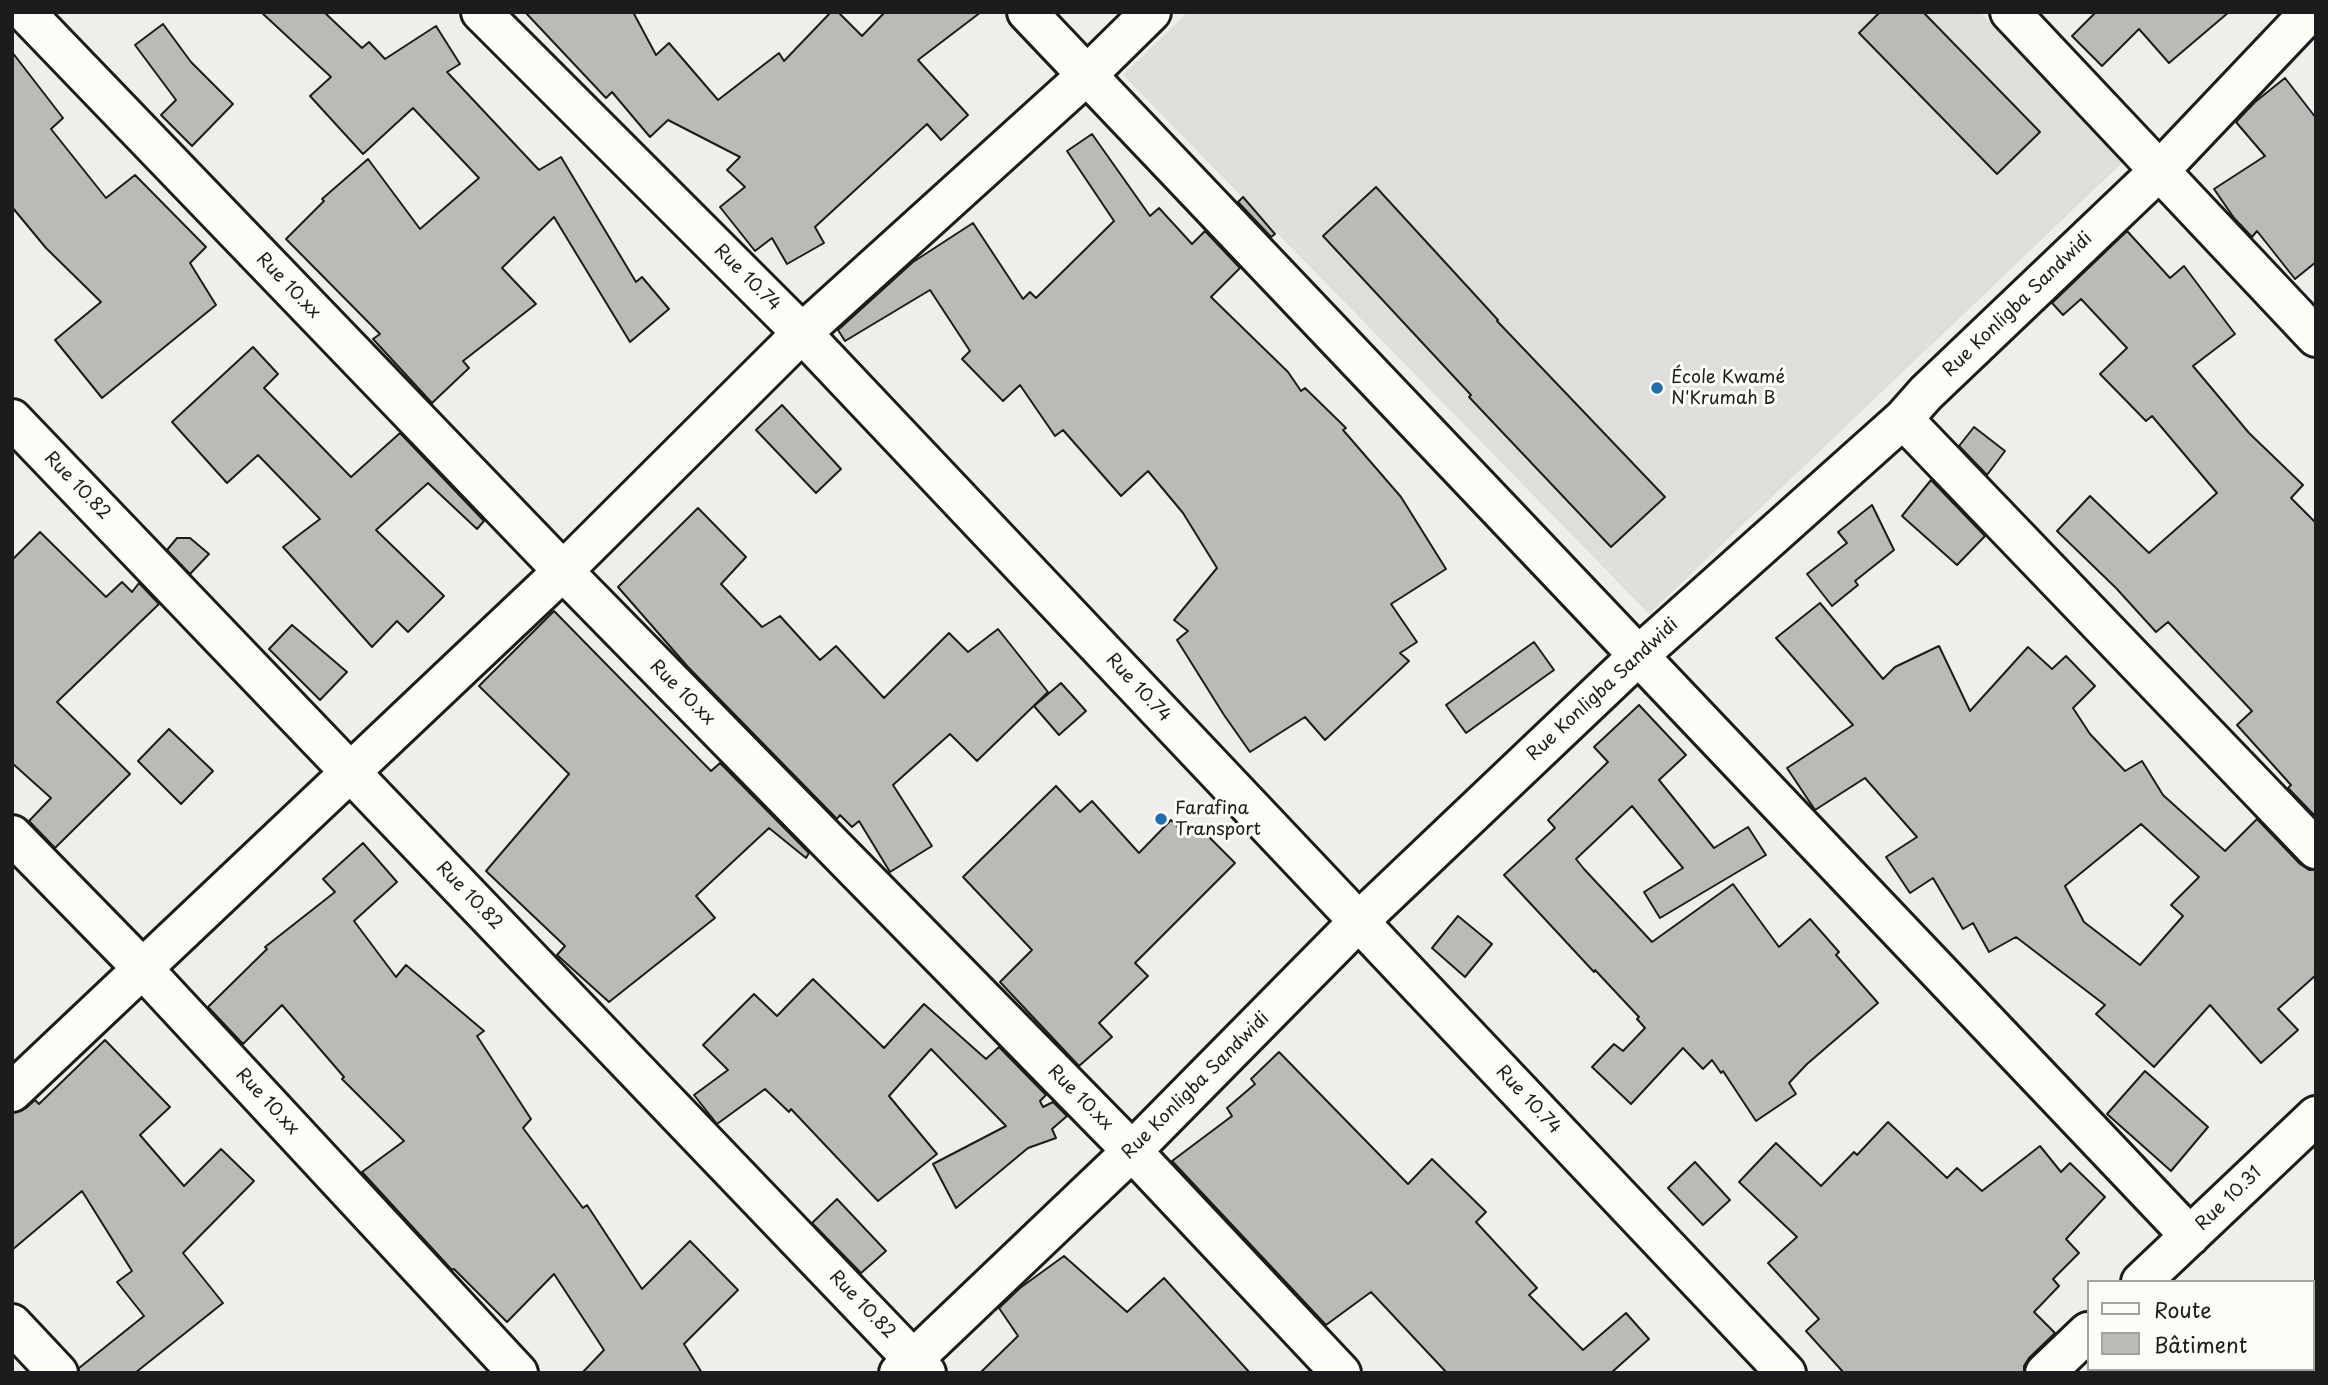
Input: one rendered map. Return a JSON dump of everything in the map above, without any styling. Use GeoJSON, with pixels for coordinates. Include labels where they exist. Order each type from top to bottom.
{"type":"FeatureCollection","features":[{"type":"Feature","properties":{"kind":"street","name":"Rue 10.xx"},"geometry":{"type":"LineString","coordinates":[[25,12],[563,571],[1132,1151],[1341,1373]]}},
{"type":"Feature","properties":{"kind":"street","name":"Rue 10.74"},"geometry":{"type":"LineString","coordinates":[[481,12],[802,333],[1786,1373]]}},
{"type":"Feature","properties":{"kind":"street"},"geometry":{"type":"LineString","coordinates":[[1027,12],[2190,1236]]}},
{"type":"Feature","properties":{"kind":"street"},"geometry":{"type":"LineString","coordinates":[[12,1092],[563,571],[802,333],[1088,75],[1152,12]]}},
{"type":"Feature","properties":{"kind":"street"},"geometry":{"type":"LineString","coordinates":[[2010,12],[2316,337]]}},
{"type":"Feature","properties":{"kind":"street","name":"Rue Konligba Sandwidi"},"geometry":{"type":"LineString","coordinates":[[913,1368],[1359,921],[1638,656],[1903,419],[1926,393],[2160,170],[2310,12]]}},
{"type":"Feature","properties":{"kind":"street","name":"Rue 10.82"},"geometry":{"type":"LineString","coordinates":[[12,419],[913,1368]]}},
{"type":"Feature","properties":{"kind":"street"},"geometry":{"type":"LineString","coordinates":[[1903,419],[2316,849]]}},
{"type":"Feature","properties":{"kind":"street","name":"Rue 10.xx"},"geometry":{"type":"LineString","coordinates":[[12,835],[143,969],[518,1373]]}},
{"type":"Feature","properties":{"kind":"street","name":"Rue 10.31"},"geometry":{"type":"LineString","coordinates":[[2143,1280],[2316,1116]]}},
{"type":"Feature","properties":{"kind":"street"},"geometry":{"type":"LineString","coordinates":[[12,1324],[58,1373]]}},
{"type":"Feature","properties":{"kind":"street"},"geometry":{"type":"LineString","coordinates":[[2045,1373],[2086,1334]]}},
{"type":"Feature","properties":{"kind":"shaded area","name":"École Kwamé N'Krumah B"},"geometry":{"type":"Polygon","coordinates":[[[1188,12],[1980,12],[2123,162],[1649,614],[1123,75],[1188,12]]]}},
{"type":"Feature","properties":{"kind":"building"},"geometry":{"type":"Polygon","coordinates":[[[261,12],[324,12],[362,48],[369,42],[385,59],[436,26],[460,64],[447,72],[539,170],[561,157],[636,282],[642,277],[669,309],[630,342],[554,217],[502,268],[536,304],[463,361],[469,368],[432,403],[373,339],[380,334],[286,239],[324,201],[322,199],[368,159],[420,229],[479,178],[413,108],[363,154],[310,96],[331,77],[261,12]]]}},
{"type":"Feature","properties":{"kind":"building"},"geometry":{"type":"Polygon","coordinates":[[[525,12],[633,12],[656,55],[669,43],[718,100],[779,53],[784,61],[831,12],[838,12],[862,36],[885,12],[981,12],[918,60],[968,115],[941,140],[927,124],[815,227],[824,243],[787,264],[772,238],[755,251],[720,207],[745,187],[727,170],[740,157],[668,120],[650,137],[612,92],[606,98],[525,12]]]}},
{"type":"Feature","properties":{"kind":"building"},"geometry":{"type":"Polygon","coordinates":[[[1880,12],[1923,12],[2040,132],[1997,174],[1859,33],[1880,12]]]}},
{"type":"Feature","properties":{"kind":"building"},"geometry":{"type":"Polygon","coordinates":[[[2096,12],[2229,12],[2169,63],[2139,29],[2102,66],[2072,36],[2096,12]]]}},
{"type":"Feature","properties":{"kind":"building"},"geometry":{"type":"Polygon","coordinates":[[[163,24],[191,62],[233,104],[192,146],[161,115],[176,100],[135,45],[163,24]]]}},
{"type":"Feature","properties":{"kind":"building"},"geometry":{"type":"Polygon","coordinates":[[[12,52],[63,118],[51,129],[106,198],[135,175],[206,247],[190,263],[216,305],[102,398],[55,340],[101,302],[46,248],[12,207],[12,52]]]}},
{"type":"Feature","properties":{"kind":"building"},"geometry":{"type":"Polygon","coordinates":[[[2285,78],[2316,118],[2316,262],[2295,279],[2257,231],[2252,237],[2234,218],[2214,189],[2265,156],[2236,122],[2255,102],[2285,78]]]}},
{"type":"Feature","properties":{"kind":"building"},"geometry":{"type":"Polygon","coordinates":[[[1092,134],[1150,216],[1159,208],[1192,244],[1205,231],[1240,268],[1211,297],[1288,372],[1301,391],[1305,388],[1346,428],[1343,430],[1401,497],[1446,569],[1391,604],[1417,642],[1400,653],[1409,661],[1325,740],[1305,717],[1250,752],[1224,715],[1177,640],[1188,631],[1174,620],[1217,568],[1183,513],[1148,471],[1121,496],[1063,430],[1055,436],[1020,385],[1003,401],[962,359],[970,351],[930,290],[845,341],[838,330],[913,262],[973,223],[1023,299],[1030,292],[1036,298],[1114,221],[1067,151],[1092,134]]]}},
{"type":"Feature","properties":{"kind":"building"},"geometry":{"type":"Polygon","coordinates":[[[1376,187],[1497,321],[1665,497],[1611,547],[1469,397],[1471,395],[1323,236],[1376,187]]]}},
{"type":"Feature","properties":{"kind":"building"},"geometry":{"type":"Polygon","coordinates":[[[1243,197],[1275,234],[1271,237],[1238,202],[1243,197]]]}},
{"type":"Feature","properties":{"kind":"building"},"geometry":{"type":"Polygon","coordinates":[[[2127,231],[2170,278],[2184,266],[2235,334],[2193,366],[2249,433],[2303,485],[2291,498],[2316,523],[2316,817],[2288,788],[2291,785],[2237,725],[2252,711],[2168,622],[2156,632],[2116,588],[2057,531],[2090,496],[2149,553],[2217,493],[2152,416],[2146,421],[2100,374],[2127,348],[2081,299],[2063,315],[2052,303],[2127,231]]]}},
{"type":"Feature","properties":{"kind":"building"},"geometry":{"type":"Polygon","coordinates":[[[253,347],[278,374],[264,388],[351,477],[400,433],[484,521],[477,529],[428,483],[376,530],[444,596],[408,632],[397,621],[372,647],[283,547],[320,519],[258,455],[227,483],[172,422],[253,347]]]}},
{"type":"Feature","properties":{"kind":"building"},"geometry":{"type":"Polygon","coordinates":[[[782,405],[841,469],[816,493],[756,430],[782,405]]]}},
{"type":"Feature","properties":{"kind":"building"},"geometry":{"type":"Polygon","coordinates":[[[1974,427],[2005,451],[1987,475],[1959,446],[1974,427]]]}},
{"type":"Feature","properties":{"kind":"building"},"geometry":{"type":"Polygon","coordinates":[[[1931,480],[1985,536],[1957,565],[1902,516],[1931,480]]]}},
{"type":"Feature","properties":{"kind":"building"},"geometry":{"type":"Polygon","coordinates":[[[1872,505],[1894,550],[1855,581],[1858,585],[1832,606],[1807,574],[1847,543],[1838,532],[1872,505]]]}},
{"type":"Feature","properties":{"kind":"building"},"geometry":{"type":"Polygon","coordinates":[[[698,508],[746,557],[721,584],[762,627],[780,616],[820,660],[836,646],[884,698],[949,633],[968,652],[998,629],[1048,692],[977,761],[950,734],[893,785],[932,846],[890,872],[859,821],[852,827],[840,815],[837,819],[688,667],[618,587],[698,508]]]}},
{"type":"Feature","properties":{"kind":"building"},"geometry":{"type":"Polygon","coordinates":[[[40,532],[106,597],[122,582],[132,592],[139,583],[159,604],[57,702],[130,774],[55,848],[29,821],[51,798],[12,763],[12,560],[40,532]]]}},
{"type":"Feature","properties":{"kind":"building"},"geometry":{"type":"Polygon","coordinates":[[[177,538],[190,538],[209,554],[190,574],[167,550],[177,538]]]}},
{"type":"Feature","properties":{"kind":"building"},"geometry":{"type":"Polygon","coordinates":[[[1820,603],[1883,679],[1895,667],[1939,646],[1970,711],[2028,647],[2052,669],[2066,656],[2095,686],[2073,708],[2090,734],[2125,771],[2142,761],[2163,795],[2225,851],[2257,819],[2300,864],[2309,870],[2316,870],[2316,975],[2278,1009],[2298,1030],[2261,1063],[2210,1005],[2154,1067],[2096,1014],[2105,1005],[2016,937],[1989,952],[1973,923],[1963,929],[1933,878],[1910,893],[1886,857],[1917,837],[1865,778],[1815,810],[1787,768],[1853,725],[1776,638],[1820,603]],[[2141,824],[2065,886],[2084,922],[2140,965],[2183,916],[2171,905],[2199,877],[2141,824]]]}},
{"type":"Feature","properties":{"kind":"building"},"geometry":{"type":"Polygon","coordinates":[[[554,611],[711,771],[720,763],[809,853],[806,858],[769,828],[696,896],[715,918],[609,1002],[557,955],[565,946],[486,871],[569,774],[479,686],[554,611]]]}},
{"type":"Feature","properties":{"kind":"building"},"geometry":{"type":"Polygon","coordinates":[[[292,625],[347,672],[320,700],[269,649],[292,625]]]}},
{"type":"Feature","properties":{"kind":"building"},"geometry":{"type":"Polygon","coordinates":[[[1534,642],[1554,670],[1466,733],[1446,705],[1534,642]]]}},
{"type":"Feature","properties":{"kind":"building"},"geometry":{"type":"Polygon","coordinates":[[[1061,683],[1086,711],[1059,735],[1034,706],[1061,683]]]}},
{"type":"Feature","properties":{"kind":"building"},"geometry":{"type":"Polygon","coordinates":[[[1639,705],[1686,755],[1659,780],[1714,848],[1748,827],[1766,855],[1660,918],[1644,892],[1683,868],[1632,806],[1576,859],[1584,869],[1652,942],[1733,884],[1779,947],[1810,919],[1839,952],[1836,955],[1878,1003],[1789,1083],[1796,1094],[1756,1121],[1723,1071],[1721,1073],[1712,1060],[1703,1069],[1683,1048],[1631,1104],[1592,1067],[1614,1044],[1623,1051],[1645,1028],[1637,1019],[1639,1017],[1504,875],[1555,828],[1548,820],[1608,762],[1594,747],[1639,705]]]}},
{"type":"Feature","properties":{"kind":"building"},"geometry":{"type":"Polygon","coordinates":[[[169,729],[213,771],[181,804],[138,761],[169,729]]]}},
{"type":"Feature","properties":{"kind":"building"},"geometry":{"type":"Polygon","coordinates":[[[1056,786],[1080,812],[1092,801],[1139,853],[1171,820],[1186,835],[1196,824],[1235,863],[1135,963],[1148,976],[1099,1023],[1112,1037],[1079,1066],[1000,982],[1032,950],[963,877],[1056,786]]]}},
{"type":"Feature","properties":{"kind":"building"},"geometry":{"type":"Polygon","coordinates":[[[363,843],[397,882],[354,921],[396,977],[406,965],[484,1031],[477,1036],[531,1119],[523,1128],[583,1208],[587,1205],[642,1289],[690,1241],[738,1290],[684,1344],[702,1373],[582,1373],[604,1350],[554,1274],[507,1322],[454,1269],[452,1270],[362,1172],[404,1141],[342,1079],[344,1077],[282,1005],[243,1044],[208,1007],[267,949],[265,947],[335,892],[323,879],[363,843]]]}},
{"type":"Feature","properties":{"kind":"building"},"geometry":{"type":"Polygon","coordinates":[[[1458,916],[1492,944],[1465,977],[1432,948],[1458,916]]]}},
{"type":"Feature","properties":{"kind":"building"},"geometry":{"type":"Polygon","coordinates":[[[813,979],[884,1048],[924,1004],[986,1059],[999,1047],[1046,1095],[1040,1101],[1043,1107],[1053,1102],[1067,1116],[1052,1129],[1056,1138],[1028,1148],[956,1208],[933,1164],[1006,1126],[931,1049],[889,1096],[937,1154],[878,1201],[791,1109],[789,1112],[765,1089],[717,1124],[694,1095],[728,1070],[703,1045],[754,994],[777,1016],[813,979]]]}},
{"type":"Feature","properties":{"kind":"building"},"geometry":{"type":"Polygon","coordinates":[[[105,1040],[170,1107],[140,1135],[184,1186],[221,1149],[254,1181],[183,1253],[223,1303],[135,1373],[79,1373],[79,1368],[144,1316],[117,1282],[132,1271],[82,1191],[12,1250],[12,1113],[26,1108],[35,1100],[39,1104],[105,1040]]]}},
{"type":"Feature","properties":{"kind":"building"},"geometry":{"type":"Polygon","coordinates":[[[1279,1052],[1408,1184],[1432,1159],[1486,1212],[1476,1222],[1537,1288],[1529,1295],[1583,1350],[1626,1313],[1649,1339],[1611,1373],[1447,1373],[1371,1292],[1326,1325],[1172,1161],[1232,1116],[1227,1108],[1255,1084],[1251,1079],[1279,1052]]]}},
{"type":"Feature","properties":{"kind":"building"},"geometry":{"type":"Polygon","coordinates":[[[2145,1071],[2208,1127],[2171,1171],[2107,1114],[2145,1071]]]}},
{"type":"Feature","properties":{"kind":"building"},"geometry":{"type":"Polygon","coordinates":[[[1888,1122],[1947,1178],[1957,1168],[1982,1191],[2040,1146],[2061,1172],[2070,1163],[2105,1197],[2066,1239],[2079,1253],[2053,1279],[2059,1286],[2034,1312],[2055,1333],[2029,1358],[2024,1366],[2024,1373],[1844,1373],[1806,1331],[1819,1319],[1768,1263],[1797,1237],[1739,1182],[1776,1143],[1821,1186],[1854,1152],[1857,1155],[1888,1122]]]}},
{"type":"Feature","properties":{"kind":"building"},"geometry":{"type":"Polygon","coordinates":[[[1695,1162],[1730,1200],[1703,1225],[1668,1188],[1695,1162]]]}},
{"type":"Feature","properties":{"kind":"building"},"geometry":{"type":"Polygon","coordinates":[[[837,1199],[886,1251],[861,1273],[812,1223],[837,1199]]]}},
{"type":"Feature","properties":{"kind":"building"},"geometry":{"type":"Polygon","coordinates":[[[1064,1256],[1127,1312],[1164,1278],[1250,1373],[980,1373],[1018,1336],[999,1308],[1020,1288],[1064,1256]]]}},
{"type":"Feature","properties":{"kind":"place","name":"École Kwamé N'Krumah B"},"geometry":{"type":"Point","coordinates":[1657,388]}},
{"type":"Feature","properties":{"kind":"place","name":"Farafina Transport"},"geometry":{"type":"Point","coordinates":[1161,819]}}]}
